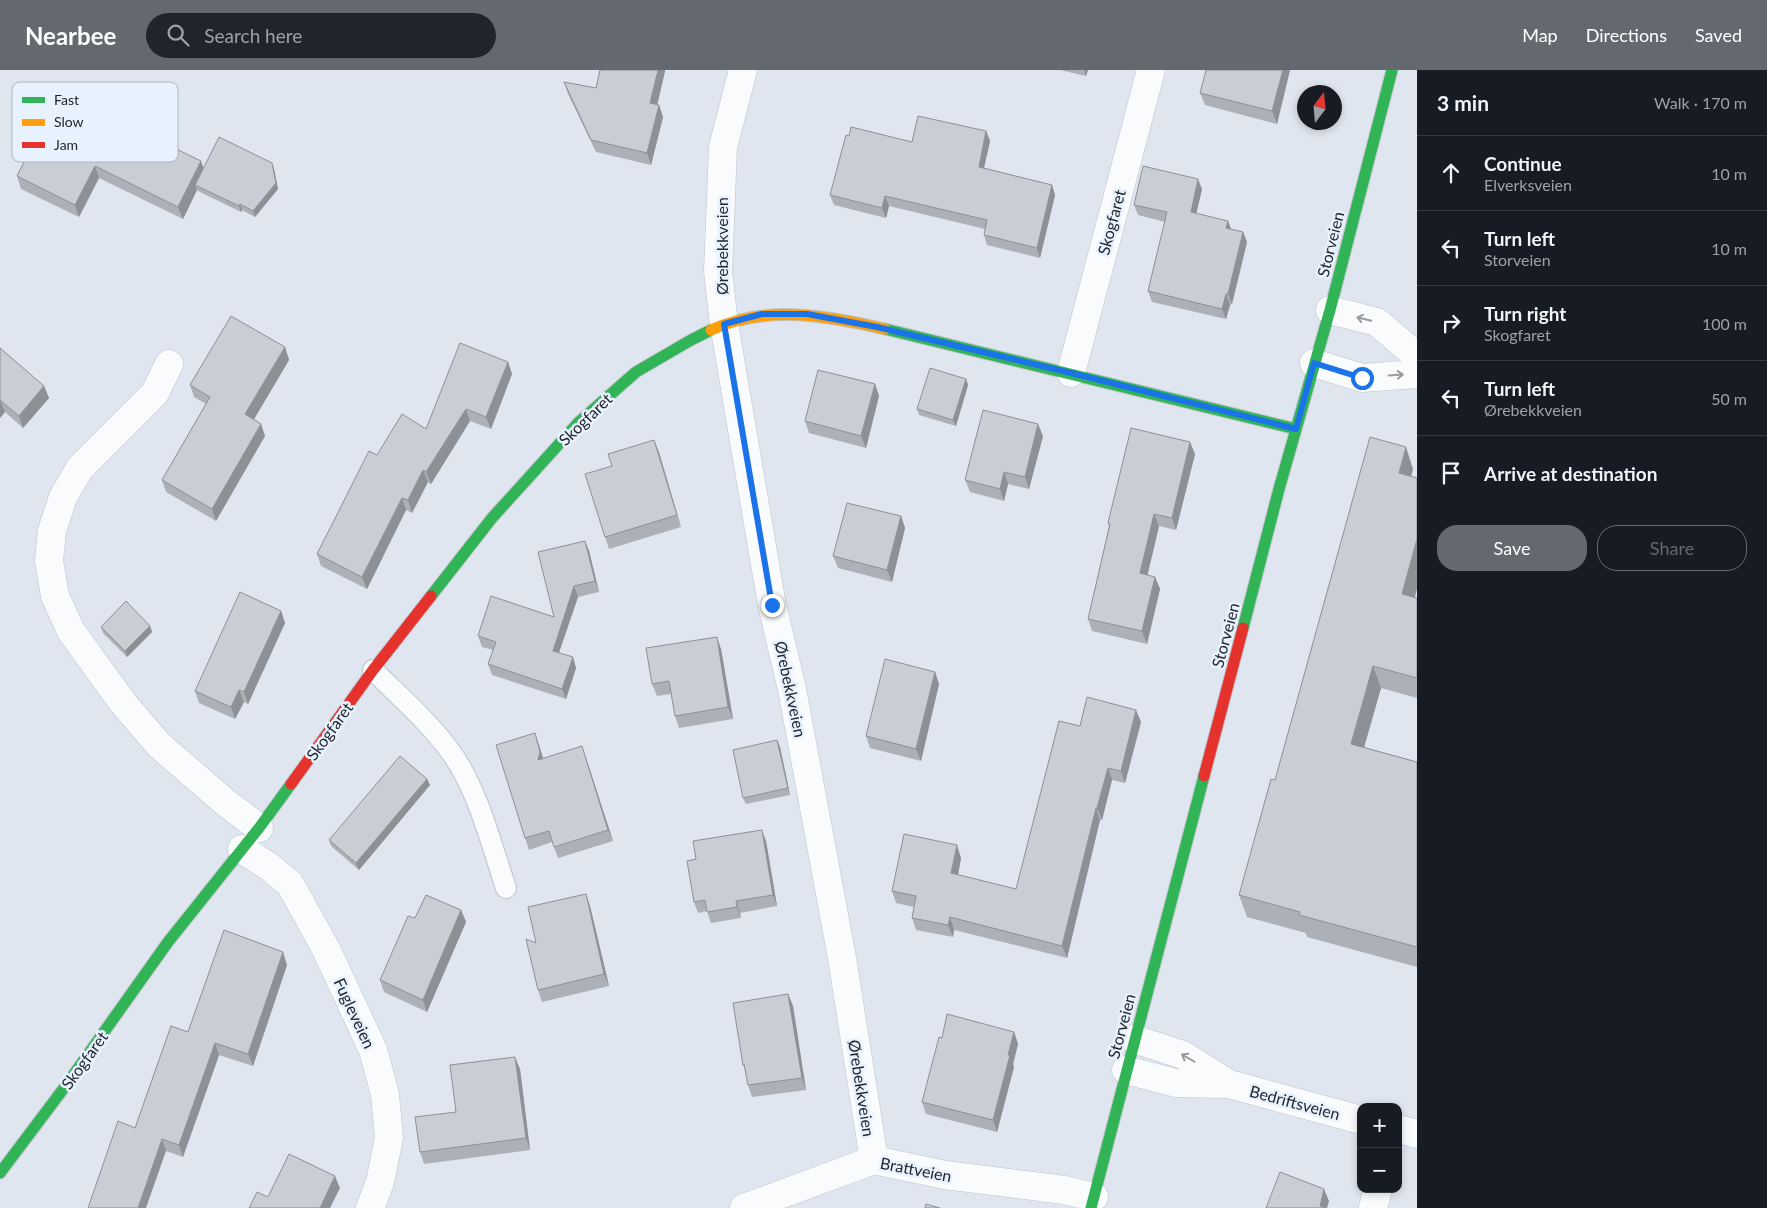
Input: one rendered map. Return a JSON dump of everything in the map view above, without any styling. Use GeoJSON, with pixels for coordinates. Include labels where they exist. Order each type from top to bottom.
{"type":"FeatureCollection","features":[{"type":"Feature","properties":{"kind":"street","name":"Ørebekkveien"},"geometry":{"type":"LineString","coordinates":[[743,70],[723,147],[718,271],[724,324],[772,605],[792,689],[842,958],[874,1160]]}},
{"type":"Feature","properties":{"kind":"street","name":"Skogfaret"},"geometry":{"type":"LineString","coordinates":[[1071,373],[1152,70]]}},
{"type":"Feature","properties":{"kind":"street","name":"Storveien"},"geometry":{"type":"LineString","coordinates":[[1092,1203],[1392,70]]}},
{"type":"Feature","properties":{"kind":"street"},"geometry":{"type":"LineString","coordinates":[[1330,310],[1377,322],[1417,356]]}},
{"type":"Feature","properties":{"kind":"street","name":"Skogfaret"},"geometry":{"type":"LineString","coordinates":[[0,1173],[168,942],[259,828],[373,670],[492,518],[578,423],[636,372],[691,340],[724,324],[762,314],[807,314],[877,327],[1296,429]]}},
{"type":"Feature","properties":{"kind":"street"},"geometry":{"type":"LineString","coordinates":[[1314,363],[1362,378],[1417,374]]}},
{"type":"Feature","properties":{"kind":"street"},"geometry":{"type":"LineString","coordinates":[[169,364],[155,393],[80,468],[63,497],[52,531],[49,561],[56,596],[70,630],[123,703],[160,745],[180,764],[259,828]]}},
{"type":"Feature","properties":{"kind":"street","name":"Fugleveien"},"geometry":{"type":"LineString","coordinates":[[242,849],[271,868],[290,884],[326,949],[373,1050],[385,1094],[389,1138],[380,1182],[370,1208]]}},
{"type":"Feature","properties":{"kind":"street","name":"Bedriftsveien"},"geometry":{"type":"LineString","coordinates":[[1134,1039],[1183,1055],[1229,1084]]}},
{"type":"Feature","properties":{"kind":"street","name":"Bedriftsveien"},"geometry":{"type":"LineString","coordinates":[[1126,1070],[1176,1083],[1229,1084],[1357,1119]]}},
{"type":"Feature","properties":{"kind":"street"},"geometry":{"type":"LineString","coordinates":[[1402,1131],[1417,1134]]}},
{"type":"Feature","properties":{"kind":"street","name":"Brattveien"},"geometry":{"type":"LineString","coordinates":[[744,1208],[874,1160],[945,1175],[1064,1190],[1092,1203]]}},
{"type":"Feature","properties":{"kind":"street"},"geometry":{"type":"LineString","coordinates":[[1373,1208],[1377,1193]]}},
{"type":"Feature","properties":{"kind":"lane"},"geometry":{"type":"LineString","coordinates":[[373,670],[414,710],[450,751],[466,778],[478,807],[506,888]]}},
{"type":"Feature","properties":{"kind":"building"},"geometry":{"type":"Polygon","coordinates":[[[600,70],[658,70],[650,103],[659,105],[647,153],[591,140],[564,82],[596,88],[600,70]]]}},
{"type":"Feature","properties":{"kind":"building"},"geometry":{"type":"Polygon","coordinates":[[[1206,70],[1283,70],[1272,111],[1200,93],[1206,70]]]}},
{"type":"Feature","properties":{"kind":"building"},"geometry":{"type":"Polygon","coordinates":[[[918,116],[986,131],[979,167],[1052,185],[1037,248],[984,235],[987,220],[885,196],[882,208],[830,195],[846,135],[849,136],[851,127],[912,142],[918,116]]]}},
{"type":"Feature","properties":{"kind":"building"},"geometry":{"type":"Polygon","coordinates":[[[219,137],[272,163],[276,183],[253,211],[195,185],[219,137]]]}},
{"type":"Feature","properties":{"kind":"building"},"geometry":{"type":"Polygon","coordinates":[[[178,150],[201,161],[178,207],[95,166],[75,205],[17,176],[24,162],[178,162],[178,150]]]}},
{"type":"Feature","properties":{"kind":"building"},"geometry":{"type":"Polygon","coordinates":[[[1143,166],[1198,179],[1191,212],[1228,221],[1226,228],[1243,232],[1228,294],[1226,294],[1222,309],[1148,291],[1167,212],[1134,205],[1143,166]]]}},
{"type":"Feature","properties":{"kind":"building"},"geometry":{"type":"Polygon","coordinates":[[[231,316],[285,347],[245,414],[261,424],[212,509],[162,480],[210,397],[190,385],[231,316]]]}},
{"type":"Feature","properties":{"kind":"building"},"geometry":{"type":"Polygon","coordinates":[[[460,343],[508,362],[486,417],[466,409],[426,472],[423,470],[408,500],[402,498],[362,577],[317,554],[369,451],[377,455],[402,414],[426,429],[460,343]]]}},
{"type":"Feature","properties":{"kind":"building"},"geometry":{"type":"Polygon","coordinates":[[[0,348],[44,386],[19,416],[0,400],[0,348]]]}},
{"type":"Feature","properties":{"kind":"building"},"geometry":{"type":"Polygon","coordinates":[[[930,368],[966,379],[953,420],[917,409],[930,368]]]}},
{"type":"Feature","properties":{"kind":"building"},"geometry":{"type":"Polygon","coordinates":[[[818,370],[875,384],[861,436],[805,421],[818,370]]]}},
{"type":"Feature","properties":{"kind":"building"},"geometry":{"type":"Polygon","coordinates":[[[983,410],[1038,424],[1025,477],[1004,472],[1000,489],[965,480],[983,410]]]}},
{"type":"Feature","properties":{"kind":"building"},"geometry":{"type":"Polygon","coordinates":[[[1131,428],[1190,442],[1172,518],[1154,514],[1140,573],[1155,577],[1142,631],[1088,619],[1110,524],[1108,523],[1131,428]]]}},
{"type":"Feature","properties":{"kind":"building"},"geometry":{"type":"Polygon","coordinates":[[[1370,437],[1406,447],[1399,473],[1417,478],[1417,539],[1402,594],[1417,598],[1417,678],[1373,666],[1351,744],[1417,762],[1417,947],[1299,915],[1300,912],[1239,895],[1271,779],[1275,780],[1370,437]]]}},
{"type":"Feature","properties":{"kind":"building"},"geometry":{"type":"Polygon","coordinates":[[[654,440],[677,515],[605,537],[585,474],[612,466],[608,454],[654,440]]]}},
{"type":"Feature","properties":{"kind":"building"},"geometry":{"type":"Polygon","coordinates":[[[847,503],[901,516],[887,570],[833,556],[847,503]]]}},
{"type":"Feature","properties":{"kind":"building"},"geometry":{"type":"Polygon","coordinates":[[[585,541],[595,581],[574,586],[553,651],[573,657],[562,689],[488,664],[496,642],[478,636],[491,596],[554,617],[538,552],[585,541]]]}},
{"type":"Feature","properties":{"kind":"building"},"geometry":{"type":"Polygon","coordinates":[[[240,592],[281,611],[244,692],[239,690],[231,707],[195,691],[240,592]]]}},
{"type":"Feature","properties":{"kind":"building"},"geometry":{"type":"Polygon","coordinates":[[[126,601],[150,626],[125,651],[101,627],[126,601]]]}},
{"type":"Feature","properties":{"kind":"building"},"geometry":{"type":"Polygon","coordinates":[[[717,637],[728,707],[675,716],[669,681],[652,684],[646,648],[717,637]]]}},
{"type":"Feature","properties":{"kind":"building"},"geometry":{"type":"Polygon","coordinates":[[[885,659],[935,672],[916,749],[866,736],[885,659]]]}},
{"type":"Feature","properties":{"kind":"building"},"geometry":{"type":"Polygon","coordinates":[[[1087,697],[1136,710],[1121,771],[1108,768],[1096,808],[1062,946],[950,917],[948,925],[912,918],[916,896],[892,891],[904,834],[957,845],[951,873],[1016,889],[1059,721],[1080,726],[1087,697]]]}},
{"type":"Feature","properties":{"kind":"building"},"geometry":{"type":"Polygon","coordinates":[[[535,733],[540,752],[538,760],[582,746],[608,830],[554,847],[549,831],[525,838],[496,745],[535,733]]]}},
{"type":"Feature","properties":{"kind":"building"},"geometry":{"type":"Polygon","coordinates":[[[777,740],[788,788],[743,798],[733,750],[777,740]]]}},
{"type":"Feature","properties":{"kind":"building"},"geometry":{"type":"Polygon","coordinates":[[[400,756],[427,779],[356,863],[329,840],[400,756]]]}},
{"type":"Feature","properties":{"kind":"building"},"geometry":{"type":"Polygon","coordinates":[[[762,830],[773,895],[736,901],[737,907],[707,912],[705,900],[694,902],[687,861],[696,859],[693,841],[762,830]]]}},
{"type":"Feature","properties":{"kind":"building"},"geometry":{"type":"Polygon","coordinates":[[[586,894],[604,974],[538,990],[526,939],[536,943],[528,907],[586,894]]]}},
{"type":"Feature","properties":{"kind":"building"},"geometry":{"type":"Polygon","coordinates":[[[426,895],[461,910],[423,1000],[380,980],[408,916],[415,918],[426,895]]]}},
{"type":"Feature","properties":{"kind":"building"},"geometry":{"type":"Polygon","coordinates":[[[224,930],[283,952],[248,1054],[215,1043],[179,1145],[162,1139],[138,1208],[88,1208],[118,1121],[135,1128],[171,1026],[188,1032],[224,930]]]}},
{"type":"Feature","properties":{"kind":"building"},"geometry":{"type":"Polygon","coordinates":[[[788,994],[802,1078],[748,1085],[733,1003],[788,994]]]}},
{"type":"Feature","properties":{"kind":"building"},"geometry":{"type":"Polygon","coordinates":[[[947,1014],[1014,1032],[993,1120],[922,1102],[939,1037],[942,1038],[947,1014]]]}},
{"type":"Feature","properties":{"kind":"building"},"geometry":{"type":"Polygon","coordinates":[[[515,1057],[526,1138],[420,1152],[415,1117],[456,1112],[450,1065],[515,1057]]]}},
{"type":"Feature","properties":{"kind":"building"},"geometry":{"type":"Polygon","coordinates":[[[289,1154],[335,1176],[320,1208],[249,1208],[257,1192],[268,1197],[289,1154]]]}},
{"type":"Feature","properties":{"kind":"building"},"geometry":{"type":"Polygon","coordinates":[[[1280,1172],[1324,1189],[1320,1206],[1326,1208],[1266,1208],[1280,1172]]]}},
{"type":"Feature","properties":{"kind":"building"},"geometry":{"type":"Polygon","coordinates":[[[926,1204],[940,1208],[925,1208],[926,1204]]]}},
{"type":"Feature","properties":{"kind":"traffic: fast"},"geometry":{"type":"LineString","coordinates":[[1243,628],[1279,489],[1330,310],[1392,70]]}},
{"type":"Feature","properties":{"kind":"traffic: fast"},"geometry":{"type":"LineString","coordinates":[[885,329],[1296,429]]}},
{"type":"Feature","properties":{"kind":"traffic: fast"},"geometry":{"type":"LineString","coordinates":[[431,596],[492,518],[578,423],[636,372],[711,330]]}},
{"type":"Feature","properties":{"kind":"traffic: fast"},"geometry":{"type":"LineString","coordinates":[[1091,1208],[1204,776]]}},
{"type":"Feature","properties":{"kind":"traffic: fast"},"geometry":{"type":"LineString","coordinates":[[0,1173],[67,1084],[168,942],[259,828],[291,784]]}},
{"type":"Feature","properties":{"kind":"traffic: slow"},"geometry":{"type":"LineString","coordinates":[[711,330],[732,322],[775,315],[820,317],[885,329]]}},
{"type":"Feature","properties":{"kind":"traffic: jam"},"geometry":{"type":"LineString","coordinates":[[291,784],[373,670],[431,596]]}},
{"type":"Feature","properties":{"kind":"traffic: jam"},"geometry":{"type":"LineString","coordinates":[[1204,776],[1243,628]]}},
{"type":"Feature","properties":{"kind":"route"},"geometry":{"type":"LineString","coordinates":[[772,605],[724,324],[762,314],[807,314],[877,327],[1296,429],[1314,363],[1362,378]]}}]}
